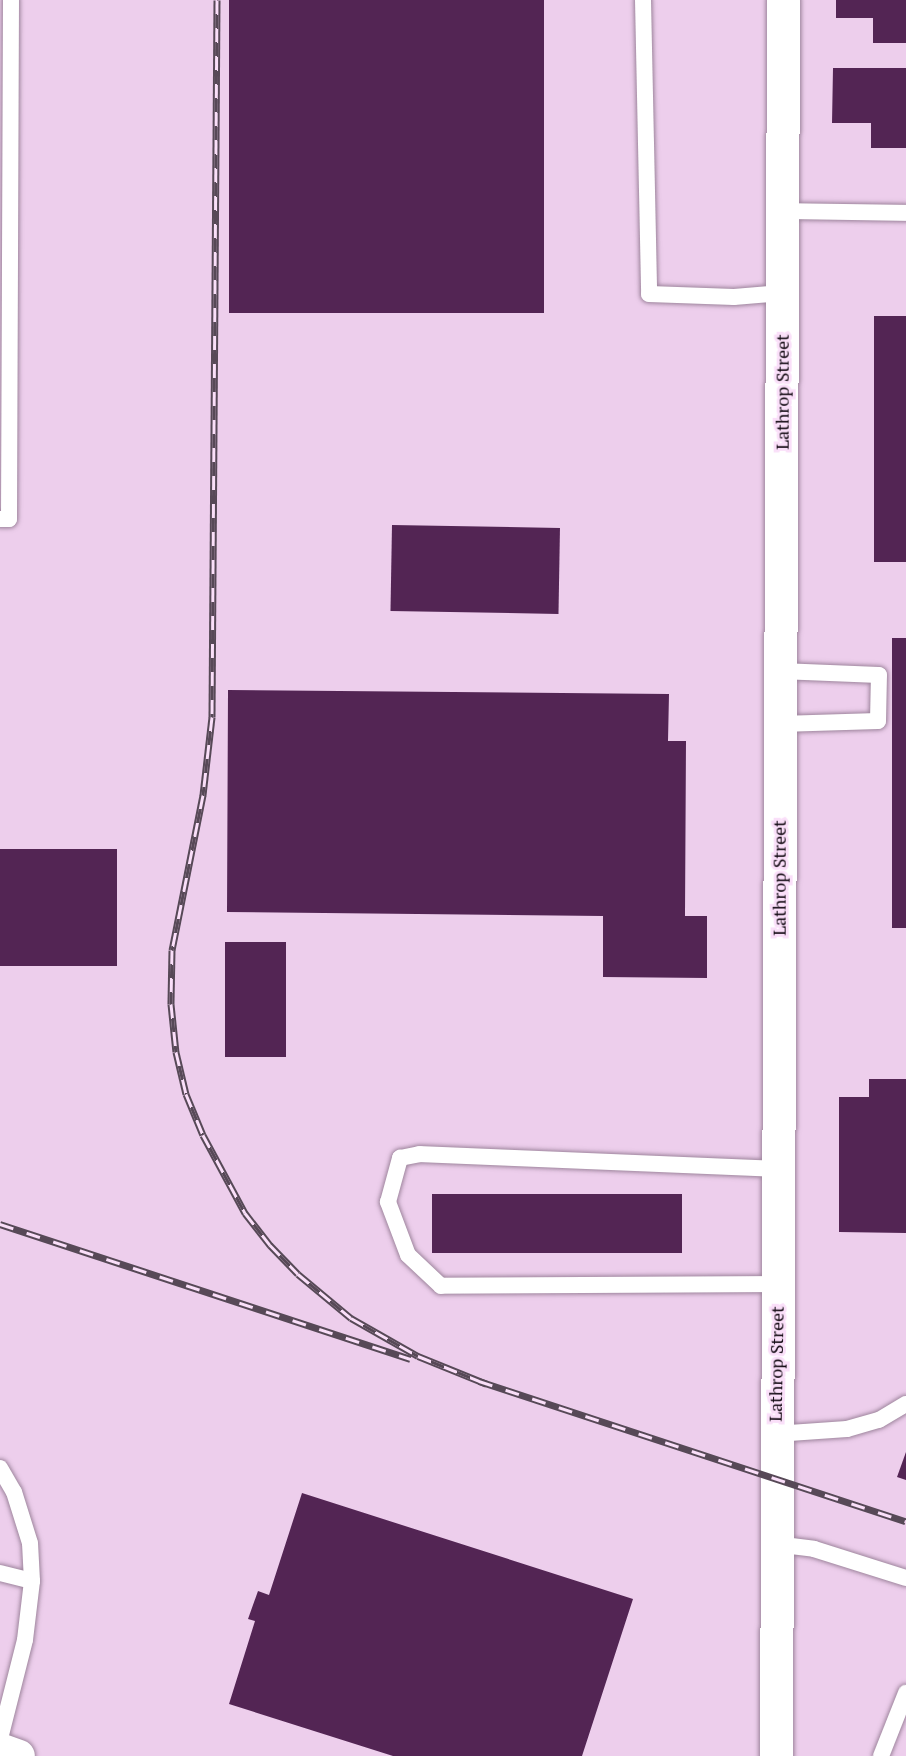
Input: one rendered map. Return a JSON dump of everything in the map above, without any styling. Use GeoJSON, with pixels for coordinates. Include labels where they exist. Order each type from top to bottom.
{"type":"FeatureCollection","features":[{"type":"Feature","properties":{"kind":"street","name":"Lathrop Street"},"geometry":{"type":"LineString","coordinates":[[776,1756],[775,1434],[783,0]]}},
{"type":"Feature","properties":{"kind":"street"},"geometry":{"type":"LineString","coordinates":[[0,1749],[19,1756]]}},
{"type":"Feature","properties":{"kind":"lane"},"geometry":{"type":"LineString","coordinates":[[0,519],[9,519],[11,0]]}},
{"type":"Feature","properties":{"kind":"lane"},"geometry":{"type":"LineString","coordinates":[[643,0],[649,294],[734,297],[782,293]]}},
{"type":"Feature","properties":{"kind":"lane"},"geometry":{"type":"LineString","coordinates":[[782,211],[906,213]]}},
{"type":"Feature","properties":{"kind":"lane"},"geometry":{"type":"LineString","coordinates":[[780,671],[879,675],[878,721],[780,724]]}},
{"type":"Feature","properties":{"kind":"lane"},"geometry":{"type":"LineString","coordinates":[[777,1284],[441,1286],[408,1255],[388,1202],[400,1158],[420,1154],[778,1169]]}},
{"type":"Feature","properties":{"kind":"lane"},"geometry":{"type":"LineString","coordinates":[[775,1434],[847,1429],[879,1420],[906,1404]]}},
{"type":"Feature","properties":{"kind":"lane"},"geometry":{"type":"LineString","coordinates":[[0,1468],[14,1492],[30,1543],[32,1581],[25,1640],[0,1739]]}},
{"type":"Feature","properties":{"kind":"lane"},"geometry":{"type":"LineString","coordinates":[[775,1544],[814,1548],[906,1578]]}},
{"type":"Feature","properties":{"kind":"lane"},"geometry":{"type":"LineString","coordinates":[[0,1572],[32,1581]]}},
{"type":"Feature","properties":{"kind":"lane"},"geometry":{"type":"LineString","coordinates":[[881,1756],[906,1693]]}},
{"type":"Feature","properties":{"kind":"shaded area"},"geometry":{"type":"Polygon","coordinates":[[[0,0],[906,0],[906,1756],[0,1756],[0,0]]]}},
{"type":"Feature","properties":{"kind":"building"},"geometry":{"type":"Polygon","coordinates":[[[229,0],[544,0],[544,313],[229,313],[229,0]]]}},
{"type":"Feature","properties":{"kind":"building"},"geometry":{"type":"Polygon","coordinates":[[[836,0],[906,0],[906,43],[873,43],[873,18],[836,18],[836,0]]]}},
{"type":"Feature","properties":{"kind":"building"},"geometry":{"type":"Polygon","coordinates":[[[833,68],[906,68],[906,148],[871,148],[871,123],[832,123],[833,68]]]}},
{"type":"Feature","properties":{"kind":"building"},"geometry":{"type":"Polygon","coordinates":[[[874,316],[906,316],[906,562],[874,562],[874,316]]]}},
{"type":"Feature","properties":{"kind":"building"},"geometry":{"type":"Polygon","coordinates":[[[392,525],[560,528],[558,614],[390,611],[392,525]]]}},
{"type":"Feature","properties":{"kind":"building"},"geometry":{"type":"Polygon","coordinates":[[[892,638],[906,638],[906,928],[892,928],[892,638]]]}},
{"type":"Feature","properties":{"kind":"building"},"geometry":{"type":"Polygon","coordinates":[[[228,690],[669,694],[668,741],[686,741],[685,916],[707,916],[707,978],[603,977],[603,916],[227,912],[228,690]]]}},
{"type":"Feature","properties":{"kind":"building"},"geometry":{"type":"Polygon","coordinates":[[[0,849],[117,849],[117,966],[0,966],[0,849]]]}},
{"type":"Feature","properties":{"kind":"building"},"geometry":{"type":"Polygon","coordinates":[[[225,942],[286,942],[286,1057],[225,1057],[225,942]]]}},
{"type":"Feature","properties":{"kind":"building"},"geometry":{"type":"Polygon","coordinates":[[[869,1079],[906,1079],[906,1233],[839,1232],[839,1097],[869,1097],[869,1079]]]}},
{"type":"Feature","properties":{"kind":"building"},"geometry":{"type":"Polygon","coordinates":[[[432,1194],[682,1194],[682,1253],[432,1253],[432,1194]]]}},
{"type":"Feature","properties":{"kind":"building"},"geometry":{"type":"Polygon","coordinates":[[[906,1452],[906,1480],[897,1477],[906,1452]]]}},
{"type":"Feature","properties":{"kind":"building"},"geometry":{"type":"Polygon","coordinates":[[[302,1493],[633,1599],[582,1756],[393,1756],[229,1704],[255,1621],[248,1619],[258,1591],[269,1595],[302,1493]]]}},
{"type":"Feature","properties":{"kind":"railway"},"geometry":{"type":"LineString","coordinates":[[217,0],[212,717],[203,795],[172,950],[171,1004],[176,1052],[186,1094],[203,1135],[245,1213],[270,1245],[298,1274],[351,1318],[418,1356],[487,1384]]}},
{"type":"Feature","properties":{"kind":"railway"},"geometry":{"type":"LineString","coordinates":[[0,1224],[410,1359]]}},
{"type":"Feature","properties":{"kind":"railway"},"geometry":{"type":"LineString","coordinates":[[479,1381],[906,1521]]}}]}
